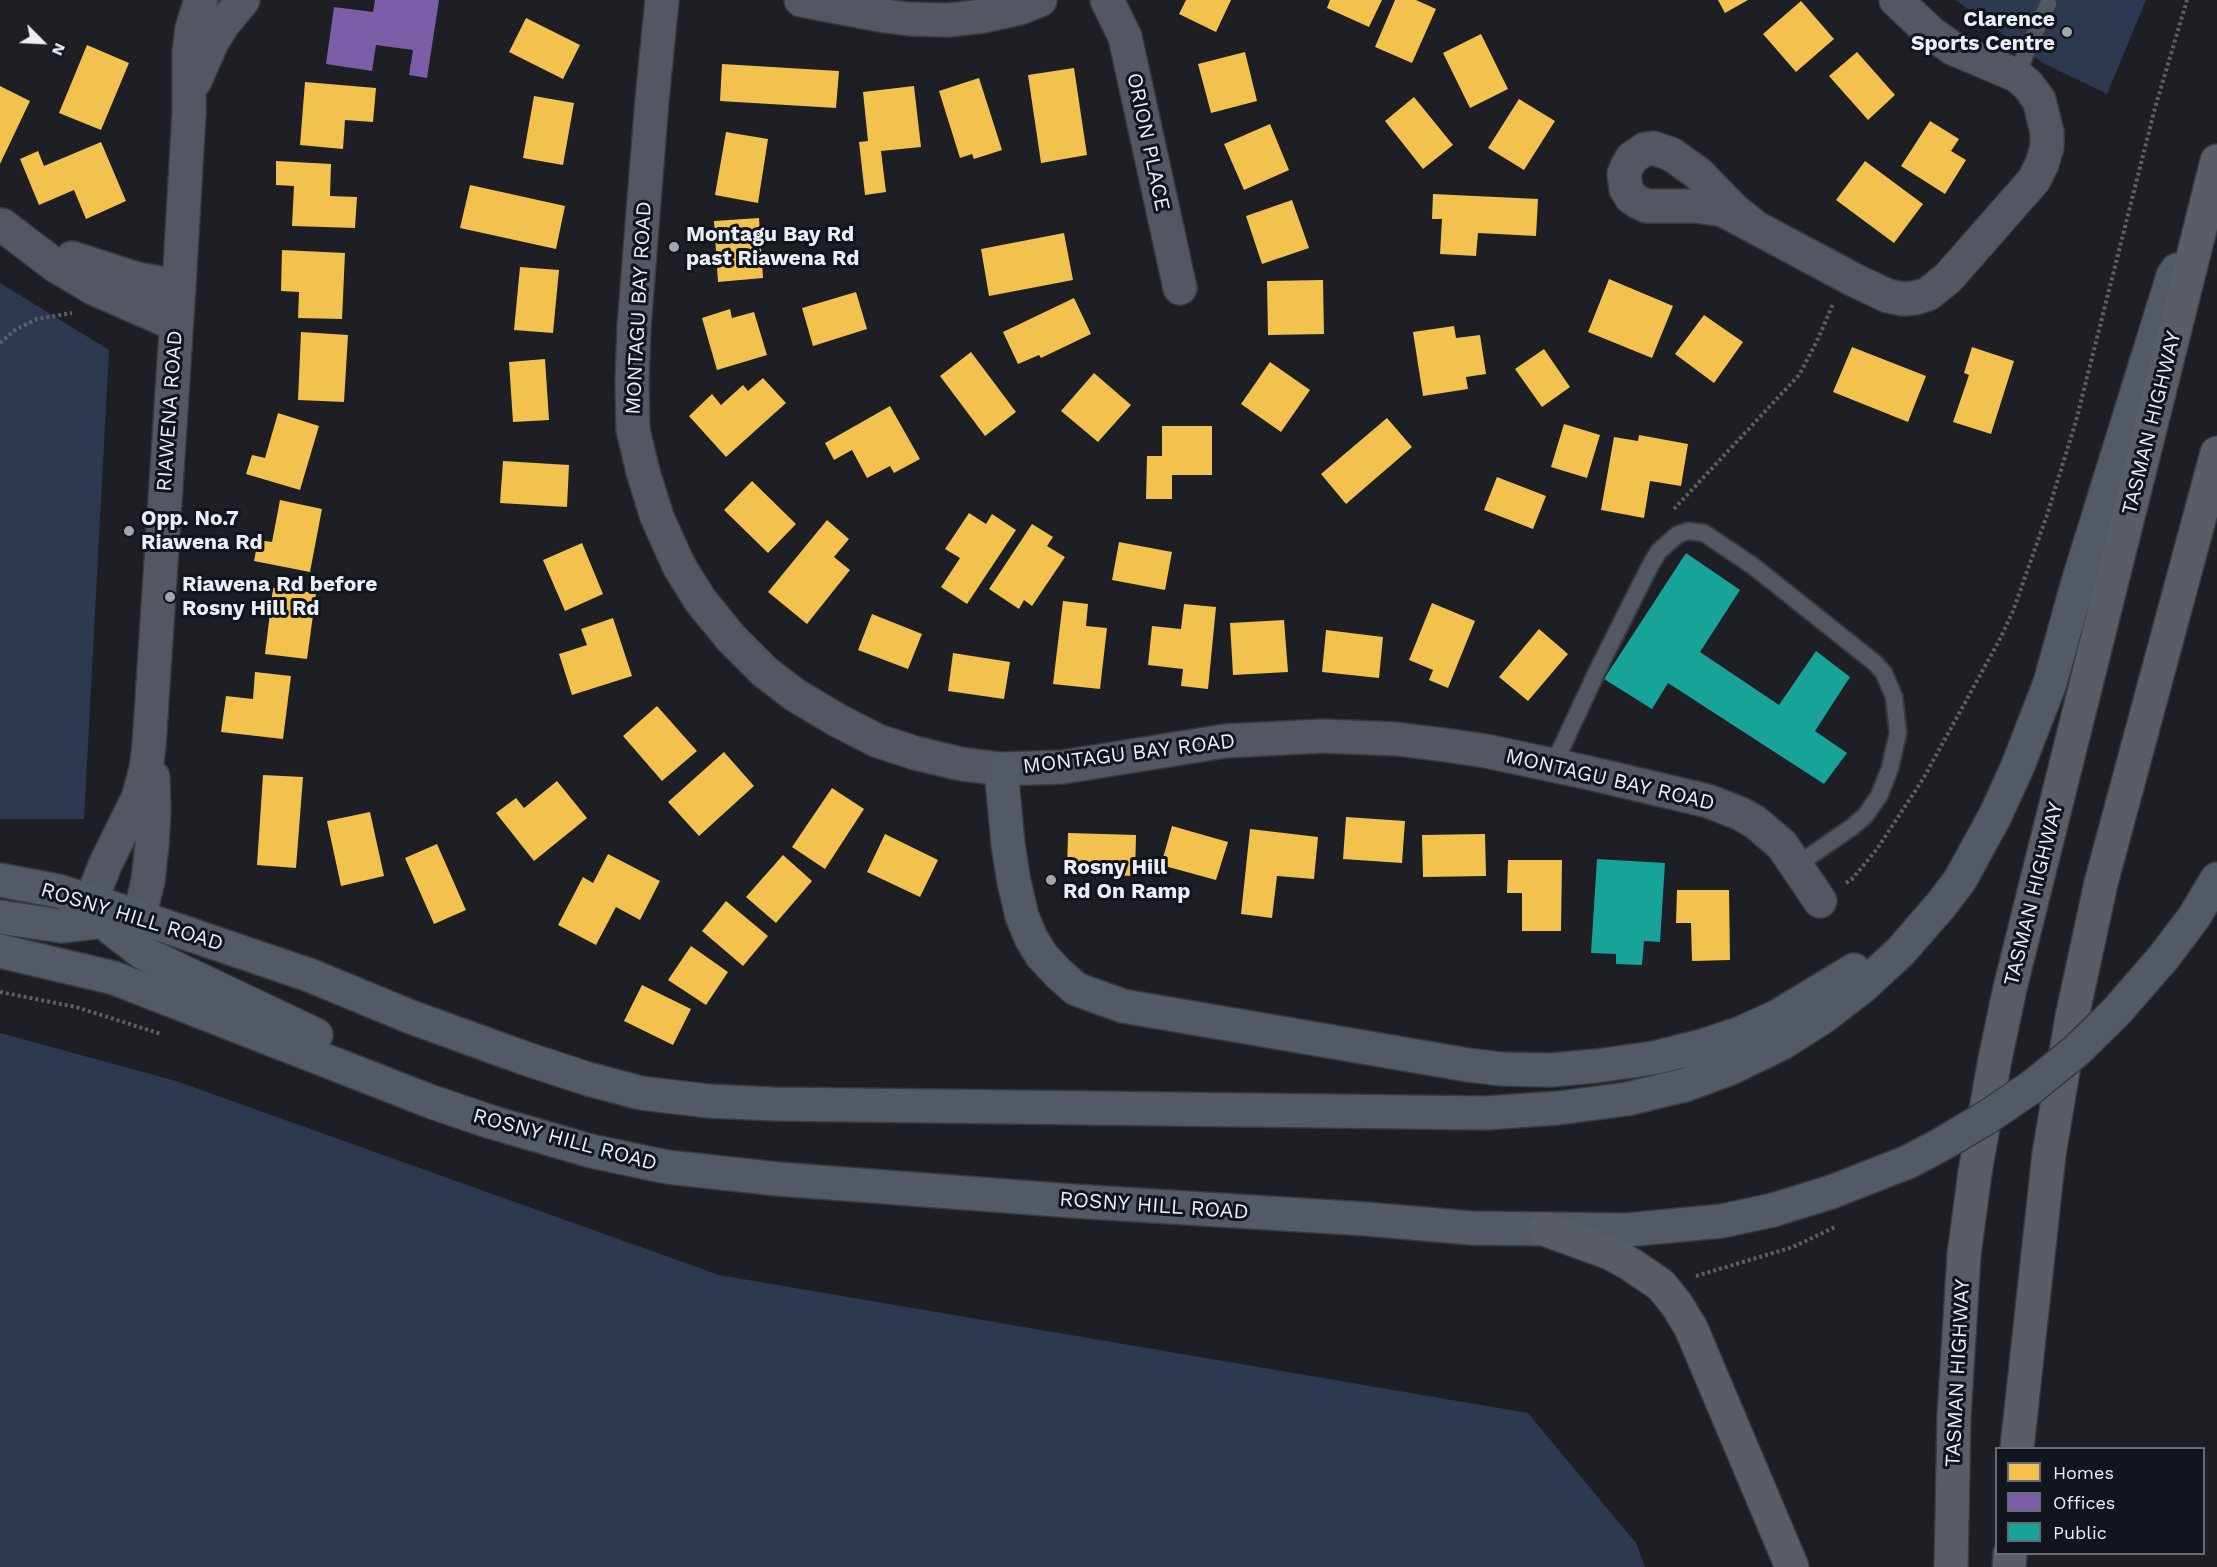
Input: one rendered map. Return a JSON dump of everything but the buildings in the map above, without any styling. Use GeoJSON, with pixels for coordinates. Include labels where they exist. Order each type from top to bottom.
{"type":"FeatureCollection","features":[{"type":"Feature","properties":{"kind":"highway","name":"TASMAN HIGHWAY"},"geometry":{"type":"LineString","coordinates":[[1952,1567],[1954,1416],[1963,1265],[1975,1172],[1995,1059],[2013,976],[2217,161]]}},
{"type":"Feature","properties":{"kind":"highway"},"geometry":{"type":"LineString","coordinates":[[2017,1447],[2049,1154],[2072,1017],[2101,883],[2217,453]]}},
{"type":"Feature","properties":{"kind":"highway"},"geometry":{"type":"LineString","coordinates":[[1544,1229],[1610,1253],[1630,1264],[1661,1285],[1677,1305],[1691,1328],[1792,1567]]}},
{"type":"Feature","properties":{"kind":"main road","name":"TASMAN HIGHWAY"},"geometry":{"type":"LineString","coordinates":[[1995,816],[2017,768],[2050,683],[2078,582],[2174,276],[2199,234]]}},
{"type":"Feature","properties":{"kind":"main road"},"geometry":{"type":"LineString","coordinates":[[1001,769],[1008,844],[1022,916],[1042,956],[1076,988],[1099,999],[1124,1006],[1501,1069],[1551,1070],[1653,1058],[1702,1046],[1741,1033],[1778,1016],[1856,968],[1888,943],[1941,889],[1995,816]]}},
{"type":"Feature","properties":{"kind":"main road","name":"ROSNY HILL ROAD"},"geometry":{"type":"LineString","coordinates":[[0,880],[46,888],[98,911],[139,917],[309,975],[411,1017],[524,1058],[588,1079],[641,1092],[708,1101],[774,1104],[1486,1113],[1558,1108],[1627,1099],[1694,1082],[1731,1068],[1782,1043],[1823,1017],[1862,987],[1901,951],[1960,880],[1995,816]]}},
{"type":"Feature","properties":{"kind":"main road","name":"ROSNY HILL ROAD"},"geometry":{"type":"LineString","coordinates":[[0,951],[114,978],[415,1095],[491,1122],[591,1151],[667,1167],[778,1179],[1471,1228],[1626,1230],[1722,1221],[1773,1210],[1831,1192],[1908,1162],[1980,1122],[2033,1086],[2076,1051],[2116,1012],[2163,958],[2194,916],[2217,879]]}},
{"type":"Feature","properties":{"kind":"main road"},"geometry":{"type":"LineString","coordinates":[[0,916],[61,926],[98,911],[122,937],[148,957],[330,1041],[415,1095]]}},
{"type":"Feature","properties":{"kind":"street","name":"RIAWENA ROAD"},"geometry":{"type":"LineString","coordinates":[[98,911],[105,865],[138,798],[146,769],[149,746],[179,286],[192,28],[201,0]]}},
{"type":"Feature","properties":{"kind":"street","name":"RIAWENA ROAD"},"geometry":{"type":"LineString","coordinates":[[189,112],[202,63],[224,23],[243,0]]}},
{"type":"Feature","properties":{"kind":"street","name":"MONTAGU BAY ROAD"},"geometry":{"type":"LineString","coordinates":[[662,0],[646,173],[632,382],[633,430],[657,517],[679,566],[700,600],[731,638],[765,672],[795,695],[879,741],[915,753],[962,764],[1001,769],[1063,767],[1225,741],[1323,736],[1445,745],[1553,766],[1676,793],[1727,807],[1755,822],[1782,845],[1820,901]]}},
{"type":"Feature","properties":{"kind":"street"},"geometry":{"type":"LineString","coordinates":[[801,0],[885,16],[948,20],[993,14],[1020,8],[1040,0]]}},
{"type":"Feature","properties":{"kind":"street","name":"ORION PLACE"},"geometry":{"type":"LineString","coordinates":[[1107,0],[1125,37],[1179,288]]}},
{"type":"Feature","properties":{"kind":"street"},"geometry":{"type":"LineString","coordinates":[[1754,226],[1888,296],[1903,299],[1915,298],[1928,294],[1948,278],[2034,180],[2042,164],[2047,140],[2039,100],[2028,85],[2016,75],[1952,48],[1930,32],[1896,0]]}},
{"type":"Feature","properties":{"kind":"street"},"geometry":{"type":"LineString","coordinates":[[1,224],[42,246],[104,270],[137,279],[179,286]]}},
{"type":"Feature","properties":{"kind":"street"},"geometry":{"type":"LineString","coordinates":[[1,224],[56,266],[95,289],[175,324]]}},
{"type":"Feature","properties":{"kind":"street","name":"RIAWENA ROAD"},"geometry":{"type":"LineString","coordinates":[[139,917],[148,881],[154,812],[149,746]]}},
{"type":"Feature","properties":{"kind":"lane"},"geometry":{"type":"LineString","coordinates":[[2016,75],[2048,4]]}},
{"type":"Feature","properties":{"kind":"lane"},"geometry":{"type":"LineString","coordinates":[[1553,766],[1605,654],[1655,557],[1677,535],[1688,531],[1704,533],[1753,566],[1875,663],[1884,673],[1894,697],[1898,733],[1890,768],[1879,796],[1865,816],[1852,827],[1797,865]]}},
{"type":"Feature","properties":{"kind":"path"},"geometry":{"type":"LineString","coordinates":[[1820,901],[1852,879],[1895,822],[1961,710],[2013,611],[2047,515],[2076,421],[2155,108],[2187,0]]}},
{"type":"Feature","properties":{"kind":"path"},"geometry":{"type":"LineString","coordinates":[[0,343],[15,330],[37,319],[62,314],[86,313],[95,289]]}},
{"type":"Feature","properties":{"kind":"shaded area","name":"Clarence Sports Centre"},"geometry":{"type":"Polygon","coordinates":[[[1955,0],[2146,0],[2107,94],[2045,64],[1955,0]]]}},
{"type":"Feature","properties":{"kind":"shaded area"},"geometry":{"type":"Polygon","coordinates":[[[0,283],[109,350],[84,819],[0,819],[0,283]]]}},
{"type":"Feature","properties":{"kind":"shaded area"},"geometry":{"type":"Polygon","coordinates":[[[0,1033],[176,1081],[719,1275],[1528,1413],[1636,1543],[1645,1567],[0,1567],[0,1033]]]}},
{"type":"Feature","properties":{"kind":"place","name":"Clarence Sports Centre"},"geometry":{"type":"Point","coordinates":[2067,32]}},
{"type":"Feature","properties":{"kind":"place","name":"Montagu Bay Rd past Riawena Rd"},"geometry":{"type":"Point","coordinates":[674,247]}},
{"type":"Feature","properties":{"kind":"place","name":"Opp. No.7 Riawena Rd"},"geometry":{"type":"Point","coordinates":[129,531]}},
{"type":"Feature","properties":{"kind":"place","name":"Riawena Rd before Rosny Hill Rd"},"geometry":{"type":"Point","coordinates":[170,597]}},
{"type":"Feature","properties":{"kind":"place","name":"Rosny Hill Rd On Ramp"},"geometry":{"type":"Point","coordinates":[1051,880]}}]}
